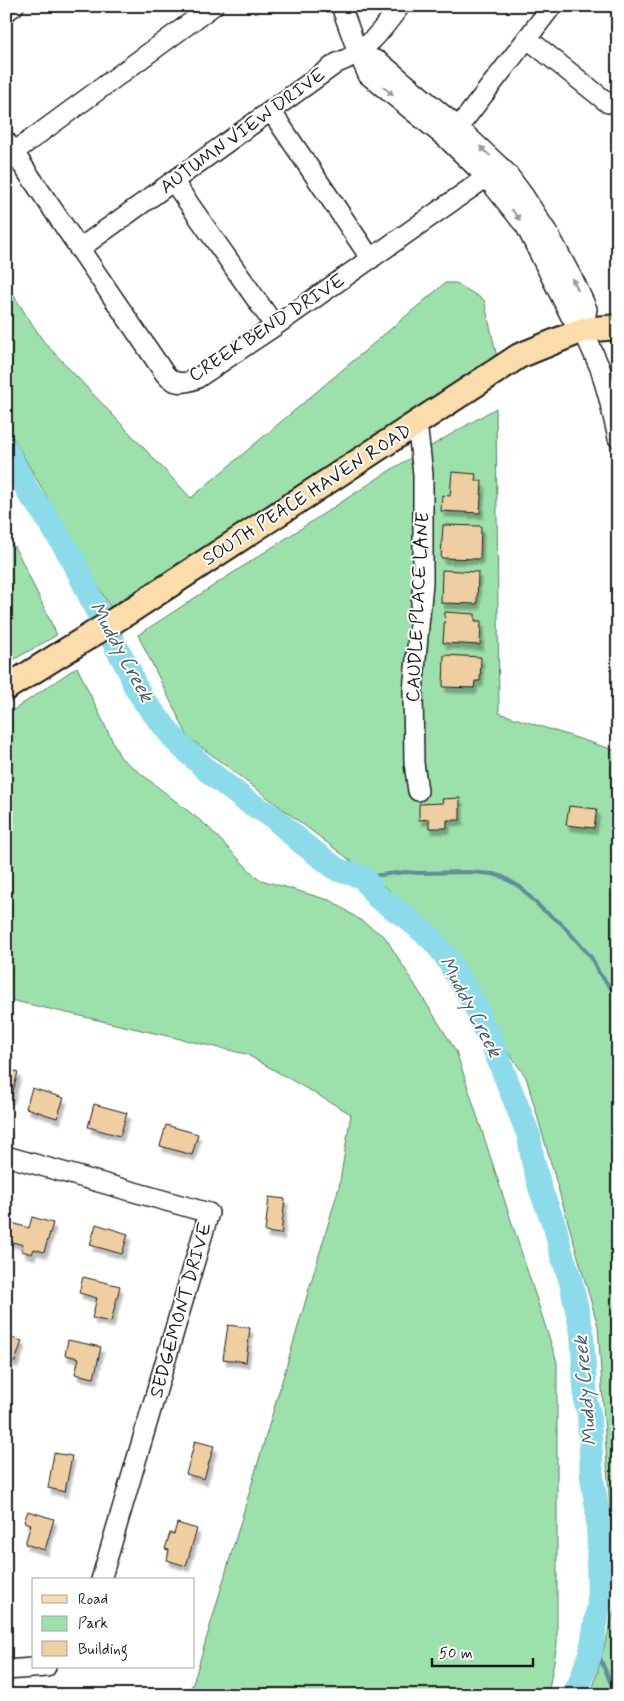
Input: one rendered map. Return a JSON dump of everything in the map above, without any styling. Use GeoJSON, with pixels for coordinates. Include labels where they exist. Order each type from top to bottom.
{"type":"FeatureCollection","features":[{"type":"Feature","properties":{"kind":"main road","name":"SOUTH PEACE HAVEN ROAD"},"geometry":{"type":"LineString","coordinates":[[6,688],[133,609],[519,356],[583,330],[618,327]]}},
{"type":"Feature","properties":{"kind":"street"},"geometry":{"type":"LineString","coordinates":[[6,12],[14,6]]}},
{"type":"Feature","properties":{"kind":"street"},"geometry":{"type":"LineString","coordinates":[[10,146],[213,6]]}},
{"type":"Feature","properties":{"kind":"street"},"geometry":{"type":"LineString","coordinates":[[341,6],[368,75],[454,134],[494,172],[524,196],[551,238],[576,285],[586,309],[583,330],[600,368],[610,399],[618,438]]}},
{"type":"Feature","properties":{"kind":"street","name":"AUTUMN VIEW DRIVE"},"geometry":{"type":"LineString","coordinates":[[79,249],[337,63],[358,53],[380,32],[400,6]]}},
{"type":"Feature","properties":{"kind":"street"},"geometry":{"type":"LineString","coordinates":[[454,134],[552,6]]}},
{"type":"Feature","properties":{"kind":"street"},"geometry":{"type":"LineString","coordinates":[[528,39],[608,103]]}},
{"type":"Feature","properties":{"kind":"street"},"geometry":{"type":"LineString","coordinates":[[271,111],[371,259]]}},
{"type":"Feature","properties":{"kind":"street","name":"CREEK BEND DRIVE"},"geometry":{"type":"LineString","coordinates":[[10,146],[165,374],[170,380],[182,384],[196,379],[275,326],[494,172]]}},
{"type":"Feature","properties":{"kind":"street"},"geometry":{"type":"LineString","coordinates":[[173,181],[275,326]]}},
{"type":"Feature","properties":{"kind":"street","name":"CAUDLE PLACE LANE"},"geometry":{"type":"LineString","coordinates":[[416,423],[423,474],[423,583],[414,691],[414,763],[418,791]]}},
{"type":"Feature","properties":{"kind":"street","name":"SEDGEMONT DRIVE"},"geometry":{"type":"LineString","coordinates":[[6,1156],[209,1213],[102,1578]]}},
{"type":"Feature","properties":{"kind":"street"},"geometry":{"type":"LineString","coordinates":[[6,1670],[33,1668]]}},
{"type":"Feature","properties":{"kind":"green space"},"geometry":{"type":"Polygon","coordinates":[[[445,283],[456,283],[484,300],[497,357],[110,607],[6,426],[6,284],[44,342],[191,498],[445,283]]]}},
{"type":"Feature","properties":{"kind":"green space"},"geometry":{"type":"Polygon","coordinates":[[[496,408],[499,713],[617,751],[618,753],[618,1695],[591,1695],[616,1604],[598,1326],[526,1077],[388,889],[188,737],[138,635],[392,469],[496,408]]]}},
{"type":"Feature","properties":{"kind":"green space"},"geometry":{"type":"Polygon","coordinates":[[[6,534],[19,555],[57,635],[6,664],[6,534]]]}},
{"type":"Feature","properties":{"kind":"green space"},"geometry":{"type":"Polygon","coordinates":[[[77,667],[120,757],[207,826],[258,879],[332,901],[385,937],[456,1051],[557,1362],[557,1644],[548,1695],[184,1695],[193,1684],[339,1187],[351,1114],[246,1054],[6,999],[6,715],[77,667]]]}},
{"type":"Feature","properties":{"kind":"building"},"geometry":{"type":"Polygon","coordinates":[[[452,472],[476,474],[475,481],[482,481],[480,513],[441,511],[442,495],[450,496],[452,472]]]}},
{"type":"Feature","properties":{"kind":"building"},"geometry":{"type":"Polygon","coordinates":[[[443,525],[481,526],[480,559],[441,558],[443,525]]]}},
{"type":"Feature","properties":{"kind":"building"},"geometry":{"type":"Polygon","coordinates":[[[442,570],[478,572],[477,604],[441,603],[442,570]]]}},
{"type":"Feature","properties":{"kind":"building"},"geometry":{"type":"Polygon","coordinates":[[[445,612],[475,614],[475,621],[481,621],[480,645],[443,643],[445,612]]]}},
{"type":"Feature","properties":{"kind":"building"},"geometry":{"type":"Polygon","coordinates":[[[444,655],[481,657],[480,681],[475,681],[474,688],[443,687],[444,655]]]}},
{"type":"Feature","properties":{"kind":"building"},"geometry":{"type":"Polygon","coordinates":[[[460,798],[460,820],[447,820],[447,828],[429,828],[429,819],[419,820],[419,804],[443,803],[442,799],[460,798]]]}},
{"type":"Feature","properties":{"kind":"building"},"geometry":{"type":"Polygon","coordinates":[[[569,806],[597,809],[594,828],[566,825],[569,806]]]}},
{"type":"Feature","properties":{"kind":"building"},"geometry":{"type":"Polygon","coordinates":[[[7,1069],[18,1072],[11,1098],[6,1097],[7,1069]]]}},
{"type":"Feature","properties":{"kind":"building"},"geometry":{"type":"Polygon","coordinates":[[[32,1088],[64,1098],[57,1118],[26,1108],[32,1088]]]}},
{"type":"Feature","properties":{"kind":"building"},"geometry":{"type":"Polygon","coordinates":[[[94,1104],[127,1113],[120,1136],[88,1127],[94,1104]]]}},
{"type":"Feature","properties":{"kind":"building"},"geometry":{"type":"Polygon","coordinates":[[[166,1125],[198,1134],[192,1155],[160,1146],[166,1125]]]}},
{"type":"Feature","properties":{"kind":"building"},"geometry":{"type":"Polygon","coordinates":[[[269,1197],[285,1199],[281,1234],[265,1232],[269,1197]]]}},
{"type":"Feature","properties":{"kind":"building"},"geometry":{"type":"Polygon","coordinates":[[[32,1217],[53,1223],[44,1252],[34,1249],[32,1254],[22,1251],[23,1245],[6,1240],[6,1231],[9,1222],[29,1228],[32,1217]]]}},
{"type":"Feature","properties":{"kind":"building"},"geometry":{"type":"Polygon","coordinates":[[[96,1224],[128,1234],[122,1254],[90,1245],[96,1224]]]}},
{"type":"Feature","properties":{"kind":"building"},"geometry":{"type":"Polygon","coordinates":[[[83,1277],[120,1286],[111,1322],[92,1318],[97,1298],[79,1293],[83,1277]]]}},
{"type":"Feature","properties":{"kind":"building"},"geometry":{"type":"Polygon","coordinates":[[[228,1325],[250,1328],[246,1362],[223,1359],[228,1325]]]}},
{"type":"Feature","properties":{"kind":"building"},"geometry":{"type":"Polygon","coordinates":[[[6,1336],[22,1341],[15,1362],[6,1359],[6,1336]]]}},
{"type":"Feature","properties":{"kind":"building"},"geometry":{"type":"Polygon","coordinates":[[[68,1340],[101,1347],[94,1378],[75,1374],[79,1358],[65,1355],[68,1340]]]}},
{"type":"Feature","properties":{"kind":"building"},"geometry":{"type":"Polygon","coordinates":[[[195,1441],[214,1446],[204,1479],[186,1474],[195,1441]]]}},
{"type":"Feature","properties":{"kind":"building"},"geometry":{"type":"Polygon","coordinates":[[[54,1453],[72,1456],[65,1492],[48,1488],[54,1453]]]}},
{"type":"Feature","properties":{"kind":"building"},"geometry":{"type":"Polygon","coordinates":[[[28,1511],[54,1519],[45,1550],[25,1544],[31,1524],[24,1522],[28,1511]]]}},
{"type":"Feature","properties":{"kind":"building"},"geometry":{"type":"Polygon","coordinates":[[[177,1523],[197,1529],[186,1566],[167,1560],[169,1550],[165,1549],[170,1533],[174,1534],[177,1523]]]}},
{"type":"Feature","properties":{"kind":"waterway","name":"Muddy Creek"},"geometry":{"type":"LineString","coordinates":[[6,449],[30,495],[72,558],[99,615],[130,672],[134,684],[145,702],[176,741],[208,771],[245,800],[273,817],[301,842],[338,870],[363,877],[377,897],[406,917],[432,939],[445,955],[476,1007],[484,1028],[488,1033],[529,1136],[541,1191],[555,1227],[570,1278],[582,1333],[592,1478],[597,1508],[599,1603],[591,1651],[580,1683],[573,1695]]}},
{"type":"Feature","properties":{"kind":"waterway"},"geometry":{"type":"LineString","coordinates":[[6,483],[16,468]]}},
{"type":"Feature","properties":{"kind":"waterway"},"geometry":{"type":"LineString","coordinates":[[363,877],[405,872],[469,872],[493,874],[503,877],[520,887],[543,910],[561,923],[591,957],[599,973],[618,997]]}},
{"type":"Feature","properties":{"kind":"waterway"},"geometry":{"type":"LineString","coordinates":[[593,1642],[616,1695]]}}]}
